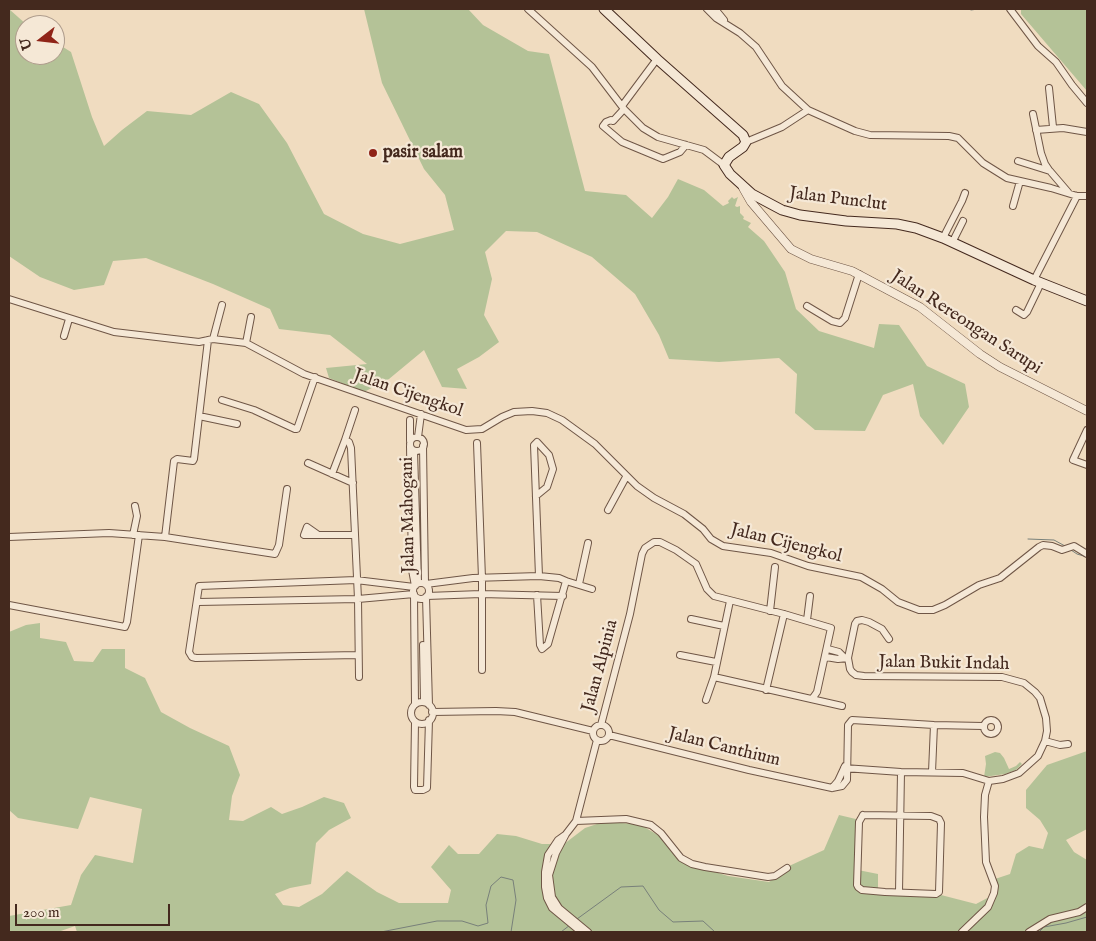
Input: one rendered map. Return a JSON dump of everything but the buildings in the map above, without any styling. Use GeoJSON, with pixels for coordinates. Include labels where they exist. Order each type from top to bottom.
{"type":"FeatureCollection","features":[{"type":"Feature","properties":{"kind":"main road"},"geometry":{"type":"LineString","coordinates":[[604,9],[742,135],[746,142],[744,147],[728,157],[724,164]]}},
{"type":"Feature","properties":{"kind":"main road","name":"Jalan Punclut"},"geometry":{"type":"LineString","coordinates":[[724,164],[741,185],[752,194],[782,210],[800,215],[846,221],[897,224],[916,228],[1087,301]]}},
{"type":"Feature","properties":{"kind":"street"},"geometry":{"type":"LineString","coordinates":[[528,9],[592,67],[623,107],[643,128],[658,137],[704,150],[724,164]]}},
{"type":"Feature","properties":{"kind":"street"},"geometry":{"type":"LineString","coordinates":[[707,9],[716,18],[740,32],[756,47],[782,86],[808,110],[855,131],[877,135],[949,136],[958,138],[990,167],[1007,178],[1068,192],[1077,196],[1087,196]]}},
{"type":"Feature","properties":{"kind":"street"},"geometry":{"type":"LineString","coordinates":[[715,9],[730,27]]}},
{"type":"Feature","properties":{"kind":"street"},"geometry":{"type":"LineString","coordinates":[[1010,10],[1041,49],[1058,65],[1087,104]]}},
{"type":"Feature","properties":{"kind":"street"},"geometry":{"type":"LineString","coordinates":[[657,59],[613,121],[606,122],[603,126],[622,142],[663,159],[680,152],[686,145]]}},
{"type":"Feature","properties":{"kind":"street"},"geometry":{"type":"LineString","coordinates":[[1049,88],[1053,127]]}},
{"type":"Feature","properties":{"kind":"street"},"geometry":{"type":"LineString","coordinates":[[746,142],[782,127],[808,110]]}},
{"type":"Feature","properties":{"kind":"street"},"geometry":{"type":"LineString","coordinates":[[1033,114],[1045,164],[1068,192]]}},
{"type":"Feature","properties":{"kind":"street"},"geometry":{"type":"LineString","coordinates":[[1036,130],[1053,127],[1087,132]]}},
{"type":"Feature","properties":{"kind":"street"},"geometry":{"type":"LineString","coordinates":[[1018,161],[1050,171]]}},
{"type":"Feature","properties":{"kind":"street"},"geometry":{"type":"LineString","coordinates":[[1013,206],[1020,181]]}},
{"type":"Feature","properties":{"kind":"street","name":"Jalan Rereongan Sarupi"},"geometry":{"type":"LineString","coordinates":[[741,185],[751,202],[791,249],[811,259],[859,274],[920,307],[980,354],[1000,367],[1087,411]]}},
{"type":"Feature","properties":{"kind":"street"},"geometry":{"type":"LineString","coordinates":[[943,238],[965,193]]}},
{"type":"Feature","properties":{"kind":"street"},"geometry":{"type":"LineString","coordinates":[[1016,310],[1024,315],[1027,312],[1037,281],[1077,196]]}},
{"type":"Feature","properties":{"kind":"street"},"geometry":{"type":"LineString","coordinates":[[952,243],[963,221]]}},
{"type":"Feature","properties":{"kind":"street"},"geometry":{"type":"LineString","coordinates":[[807,306],[832,321],[840,323],[845,318],[859,274]]}},
{"type":"Feature","properties":{"kind":"street","name":"Jalan Cijengkol"},"geometry":{"type":"LineString","coordinates":[[9,299],[114,332],[199,342],[211,339],[246,343],[304,374],[315,376],[360,394],[466,430],[482,429],[514,412],[532,411],[547,413],[562,420],[595,444],[626,477],[654,498],[684,514],[703,529],[711,539],[722,546],[771,553],[808,566],[861,577],[882,588],[898,602],[920,610],[933,610],[978,585],[1000,578],[1039,547],[1048,545],[1064,549],[1074,546],[1087,554]]}},
{"type":"Feature","properties":{"kind":"street"},"geometry":{"type":"LineString","coordinates":[[165,537],[174,462],[177,459],[194,460],[211,339],[222,305]]}},
{"type":"Feature","properties":{"kind":"street"},"geometry":{"type":"LineString","coordinates":[[246,343],[251,317]]}},
{"type":"Feature","properties":{"kind":"street"},"geometry":{"type":"LineString","coordinates":[[64,336],[69,319]]}},
{"type":"Feature","properties":{"kind":"street"},"geometry":{"type":"LineString","coordinates":[[222,400],[254,410],[295,430],[297,429],[315,376]]}},
{"type":"Feature","properties":{"kind":"street"},"geometry":{"type":"LineString","coordinates":[[332,474],[355,410]]}},
{"type":"Feature","properties":{"kind":"street"},"geometry":{"type":"LineString","coordinates":[[421,414],[418,437],[414,438],[422,703],[432,712],[496,710],[515,712],[593,732]]}},
{"type":"Feature","properties":{"kind":"street"},"geometry":{"type":"LineString","coordinates":[[199,416],[237,424]]}},
{"type":"Feature","properties":{"kind":"street"},"geometry":{"type":"LineString","coordinates":[[410,420],[415,447]]}},
{"type":"Feature","properties":{"kind":"street"},"geometry":{"type":"LineString","coordinates":[[1087,430],[1073,460],[1087,464]]}},
{"type":"Feature","properties":{"kind":"street"},"geometry":{"type":"LineString","coordinates":[[415,447],[423,441],[418,437]]}},
{"type":"Feature","properties":{"kind":"street"},"geometry":{"type":"LineString","coordinates":[[345,440],[349,442],[352,448],[358,599],[358,677]]}},
{"type":"Feature","properties":{"kind":"street"},"geometry":{"type":"LineString","coordinates":[[536,496],[547,488],[553,469],[548,454],[537,442],[534,445],[539,576]]}},
{"type":"Feature","properties":{"kind":"street"},"geometry":{"type":"LineString","coordinates":[[477,443],[482,578],[482,670]]}},
{"type":"Feature","properties":{"kind":"street"},"geometry":{"type":"LineString","coordinates":[[308,463],[353,482]]}},
{"type":"Feature","properties":{"kind":"street"},"geometry":{"type":"LineString","coordinates":[[608,510],[626,477]]}},
{"type":"Feature","properties":{"kind":"street"},"geometry":{"type":"LineString","coordinates":[[9,536],[100,533],[136,535],[165,537],[275,554],[279,545],[287,489]]}},
{"type":"Feature","properties":{"kind":"street"},"geometry":{"type":"LineString","coordinates":[[9,605],[125,627],[136,535],[135,506]]}},
{"type":"Feature","properties":{"kind":"street"},"geometry":{"type":"LineString","coordinates":[[317,534],[354,535]]}},
{"type":"Feature","properties":{"kind":"street","name":"Jalan Alpinia"},"geometry":{"type":"LineString","coordinates":[[601,725],[645,548],[654,542],[660,542],[690,558],[699,568],[711,595],[730,601]]}},
{"type":"Feature","properties":{"kind":"street"},"geometry":{"type":"LineString","coordinates":[[579,584],[588,543]]}},
{"type":"Feature","properties":{"kind":"street"},"geometry":{"type":"LineString","coordinates":[[770,611],[775,567]]}},
{"type":"Feature","properties":{"kind":"street"},"geometry":{"type":"LineString","coordinates":[[198,602],[358,599],[482,578],[539,576],[559,578],[592,589]]}},
{"type":"Feature","properties":{"kind":"street"},"geometry":{"type":"LineString","coordinates":[[358,655],[192,657],[188,652],[198,602],[199,587],[202,585],[356,580],[420,590],[563,596]]}},
{"type":"Feature","properties":{"kind":"street"},"geometry":{"type":"LineString","coordinates":[[537,595],[539,643],[542,648],[548,644],[566,581]]}},
{"type":"Feature","properties":{"kind":"street"},"geometry":{"type":"LineString","coordinates":[[420,590],[422,703]]}},
{"type":"Feature","properties":{"kind":"street"},"geometry":{"type":"LineString","coordinates":[[807,620],[810,596]]}},
{"type":"Feature","properties":{"kind":"street"},"geometry":{"type":"LineString","coordinates":[[706,700],[714,677],[730,601],[807,620],[831,628],[817,692],[812,700]]}},
{"type":"Feature","properties":{"kind":"street"},"geometry":{"type":"LineString","coordinates":[[766,690],[784,614]]}},
{"type":"Feature","properties":{"kind":"street"},"geometry":{"type":"LineString","coordinates":[[691,620],[724,626]]}},
{"type":"Feature","properties":{"kind":"street"},"geometry":{"type":"LineString","coordinates":[[846,657],[855,624],[858,621],[869,622],[882,629],[889,639]]}},
{"type":"Feature","properties":{"kind":"street"},"geometry":{"type":"LineString","coordinates":[[828,648],[840,652],[846,657]]}},
{"type":"Feature","properties":{"kind":"street"},"geometry":{"type":"LineString","coordinates":[[680,656],[716,662]]}},
{"type":"Feature","properties":{"kind":"street"},"geometry":{"type":"LineString","coordinates":[[826,657],[838,659],[846,657]]}},
{"type":"Feature","properties":{"kind":"street","name":"Jalan Bukit Indah"},"geometry":{"type":"LineString","coordinates":[[846,657],[852,672],[856,675],[996,676],[1024,683],[1035,692],[1044,708],[1047,731],[1045,741]]}},
{"type":"Feature","properties":{"kind":"street"},"geometry":{"type":"LineString","coordinates":[[714,677],[842,706]]}},
{"type":"Feature","properties":{"kind":"street"},"geometry":{"type":"LineString","coordinates":[[422,703],[411,712],[415,722],[415,790],[427,788],[429,720],[432,712]]}},
{"type":"Feature","properties":{"kind":"street"},"geometry":{"type":"LineString","coordinates":[[415,722],[422,723],[429,720]]}},
{"type":"Feature","properties":{"kind":"street"},"geometry":{"type":"LineString","coordinates":[[983,726],[852,720],[848,725],[846,766],[901,772],[963,773],[989,781],[1003,779],[1024,769],[1038,756],[1045,741],[1060,745],[1068,744]]}},
{"type":"Feature","properties":{"kind":"street"},"geometry":{"type":"LineString","coordinates":[[601,725],[608,728],[609,735],[605,740],[597,740],[593,732],[596,727],[601,725]]}},
{"type":"Feature","properties":{"kind":"street"},"geometry":{"type":"LineString","coordinates":[[932,772],[934,725]]}},
{"type":"Feature","properties":{"kind":"street","name":"Jalan Canthium"},"geometry":{"type":"LineString","coordinates":[[609,735],[749,770],[832,788],[844,784],[847,780],[846,766]]}},
{"type":"Feature","properties":{"kind":"street","name":"Jalan Alpinia"},"geometry":{"type":"LineString","coordinates":[[576,821],[597,740]]}},
{"type":"Feature","properties":{"kind":"street"},"geometry":{"type":"LineString","coordinates":[[899,892],[901,772]]}},
{"type":"Feature","properties":{"kind":"street"},"geometry":{"type":"LineString","coordinates":[[962,932],[988,907],[995,886],[986,862],[984,817],[989,781]]}},
{"type":"Feature","properties":{"kind":"street"},"geometry":{"type":"LineString","coordinates":[[861,816],[932,816],[939,819],[941,823],[941,889],[936,894],[899,892],[862,890],[857,885],[859,822],[861,816]]}},
{"type":"Feature","properties":{"kind":"street"},"geometry":{"type":"LineString","coordinates":[[581,932],[557,910],[552,897],[549,875],[556,853],[566,834],[576,821],[626,819],[651,825],[681,858],[692,864],[768,877],[775,876],[787,868]]}},
{"type":"Feature","properties":{"kind":"street"},"geometry":{"type":"LineString","coordinates":[[1029,932],[1050,920],[1084,910],[1087,907]]}},
{"type":"Feature","properties":{"kind":"street"},"geometry":{"type":"LineString","coordinates":[[557,910],[588,932]]}},
{"type":"Feature","properties":{"kind":"green space"},"geometry":{"type":"Polygon","coordinates":[[[9,9],[16,15],[15,65],[65,65],[65,48],[71,52],[92,117],[104,146],[147,111],[191,115],[231,92],[259,104],[287,143],[324,214],[363,234],[400,244],[454,230],[445,195],[424,169],[382,83],[364,9],[468,9],[483,25],[528,51],[549,54],[585,191],[626,195],[652,218],[668,197],[678,179],[704,190],[723,206],[729,203],[728,201],[732,197],[734,199],[738,197],[735,206],[740,206],[740,213],[744,217],[743,219],[751,223],[748,227],[764,241],[785,272],[796,309],[819,331],[874,348],[879,324],[899,325],[927,366],[965,384],[969,407],[943,445],[920,416],[913,384],[883,395],[865,431],[815,430],[795,413],[797,374],[779,358],[719,362],[669,359],[659,335],[635,294],[592,257],[537,232],[506,231],[485,252],[492,279],[484,315],[499,342],[479,357],[457,369],[467,389],[442,387],[424,350],[389,379],[364,392],[329,378],[326,368],[367,364],[330,335],[279,329],[270,309],[146,258],[113,261],[104,285],[74,290],[40,277],[9,256],[9,9]]]}},
{"type":"Feature","properties":{"kind":"green space"},"geometry":{"type":"Polygon","coordinates":[[[1021,9],[1087,9],[1087,91],[1021,14],[1021,9]]]}},
{"type":"Feature","properties":{"kind":"green space"},"geometry":{"type":"Polygon","coordinates":[[[40,623],[40,638],[66,642],[74,661],[93,662],[102,649],[125,649],[125,668],[145,678],[161,712],[229,746],[240,775],[232,796],[229,820],[243,821],[271,807],[282,814],[324,797],[344,803],[351,818],[329,830],[316,843],[311,884],[290,888],[275,894],[283,905],[299,907],[322,894],[347,871],[377,892],[399,903],[448,903],[451,890],[431,867],[449,845],[458,854],[479,854],[497,834],[516,836],[542,844],[564,844],[585,828],[603,822],[639,824],[663,838],[683,862],[728,876],[769,882],[789,866],[824,850],[839,815],[860,820],[858,870],[878,874],[878,891],[941,895],[976,904],[995,894],[995,879],[1010,874],[1016,854],[1029,846],[1043,849],[1048,833],[1040,820],[1026,808],[1026,790],[1047,765],[1087,751],[1087,829],[1066,840],[1074,852],[1087,860],[1087,931],[77,932],[75,926],[58,932],[9,932],[9,916],[71,905],[81,875],[95,855],[133,863],[142,809],[90,797],[78,829],[18,818],[9,810],[9,632],[26,625],[40,623]]]}},
{"type":"Feature","properties":{"kind":"green space"},"geometry":{"type":"Polygon","coordinates":[[[995,752],[1000,753],[1009,769],[1020,762],[1022,764],[1016,770],[1005,774],[984,777],[985,756],[995,752]]]}},
{"type":"Feature","properties":{"kind":"waterway"},"geometry":{"type":"LineString","coordinates":[[971,10],[978,9]]}},
{"type":"Feature","properties":{"kind":"waterway"},"geometry":{"type":"LineString","coordinates":[[1028,539],[1054,540],[1065,546]]}},
{"type":"Feature","properties":{"kind":"waterway"},"geometry":{"type":"LineString","coordinates":[[1071,550],[1087,557]]}},
{"type":"Feature","properties":{"kind":"waterway"},"geometry":{"type":"LineString","coordinates":[[381,932],[437,921],[462,921],[478,926],[488,923],[486,905],[491,886],[501,877],[513,880],[516,900],[511,932]]}},
{"type":"Feature","properties":{"kind":"waterway"},"geometry":{"type":"LineString","coordinates":[[577,919],[621,887],[643,886],[659,910],[673,922],[703,921],[715,932]]}},
{"type":"Feature","properties":{"kind":"waterway"},"geometry":{"type":"LineString","coordinates":[[1039,932],[1044,927],[1087,917]]}},
{"type":"Feature","properties":{"kind":"waterway"},"geometry":{"type":"LineString","coordinates":[[561,932],[570,925]]}},
{"type":"Feature","properties":{"kind":"place","name":"pasir salam"},"geometry":{"type":"Point","coordinates":[373,153]}}]}
